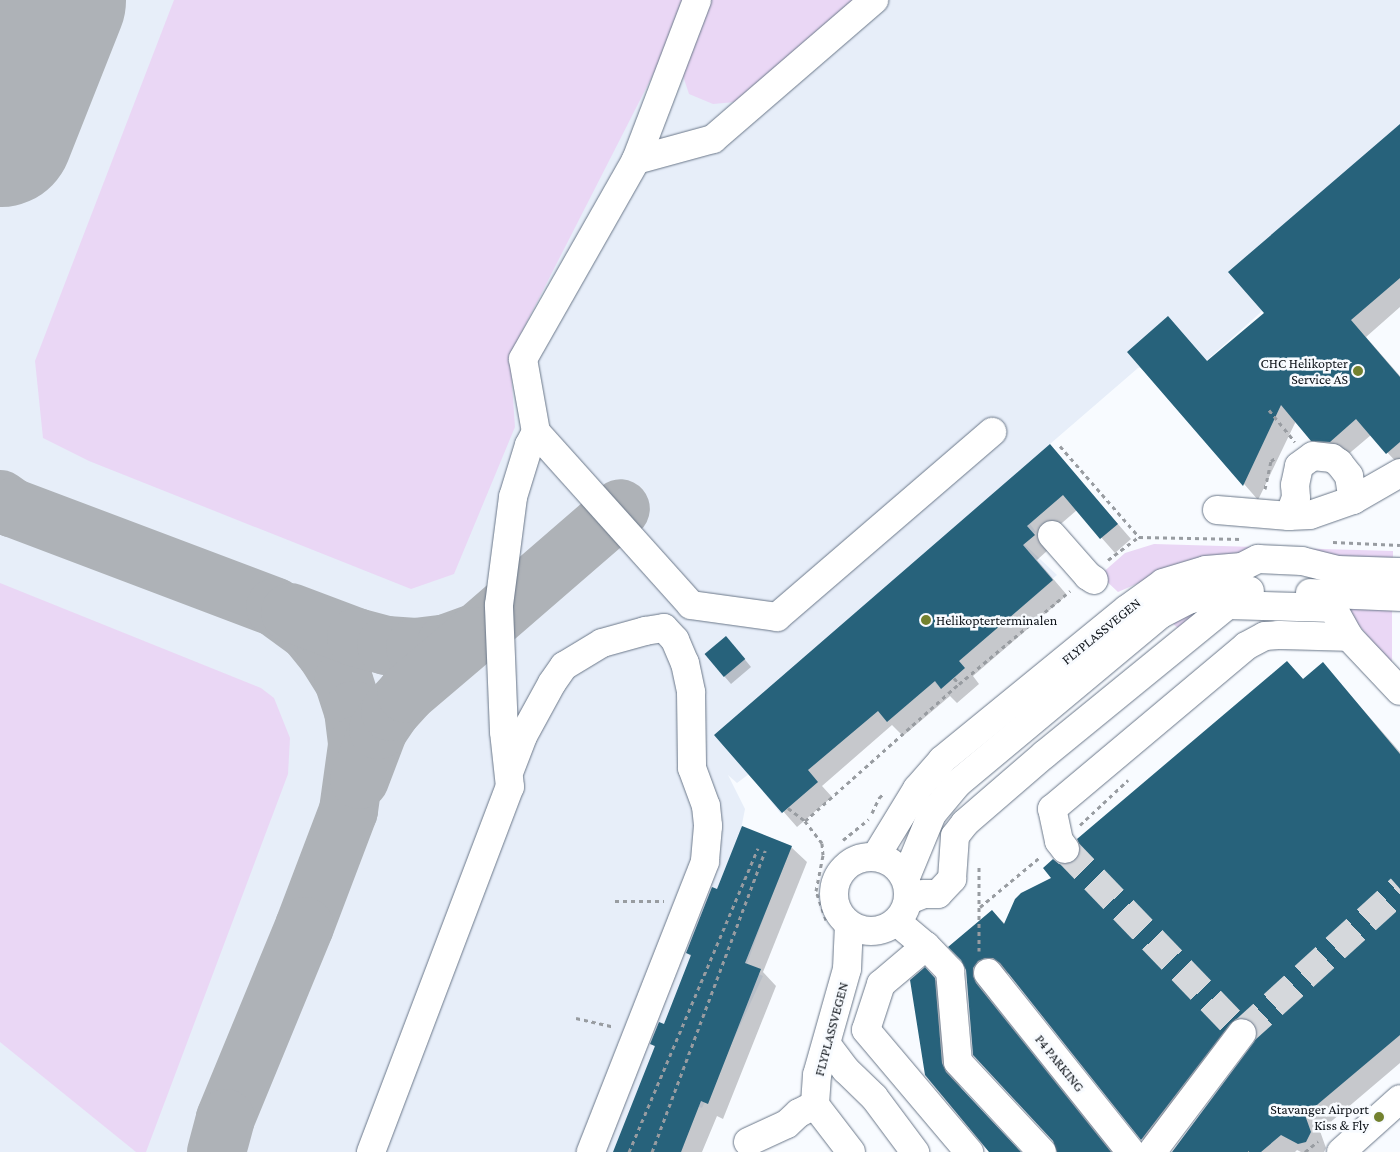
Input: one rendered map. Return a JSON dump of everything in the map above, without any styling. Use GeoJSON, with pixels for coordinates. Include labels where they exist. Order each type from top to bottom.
{"type":"FeatureCollection","features":[{"type":"Feature","properties":{"kind":"lane"},"geometry":{"type":"LineString","coordinates":[[697,0],[636,160],[522,359],[536,432],[691,605],[777,617],[992,432]]}},
{"type":"Feature","properties":{"kind":"lane"},"geometry":{"type":"LineString","coordinates":[[636,160],[713,139],[874,0]]}},
{"type":"Feature","properties":{"kind":"lane"},"geometry":{"type":"LineString","coordinates":[[371,1152],[510,787],[504,732],[500,639],[502,568],[513,497],[529,446],[536,432]]}},
{"type":"Feature","properties":{"kind":"lane"},"geometry":{"type":"LineString","coordinates":[[1290,516],[1296,498],[1295,485],[1299,466],[1313,456],[1332,458],[1339,463],[1349,476],[1353,500]]}},
{"type":"Feature","properties":{"kind":"lane"},"geometry":{"type":"LineString","coordinates":[[1217,510],[1290,516],[1310,515],[1353,500],[1400,473]]}},
{"type":"Feature","properties":{"kind":"lane"},"geometry":{"type":"LineString","coordinates":[[1052,535],[1088,576],[1094,580]]}},
{"type":"Feature","properties":{"kind":"lane","name":"FLYPLASSVEGEN"},"geometry":{"type":"LineString","coordinates":[[876,856],[917,789],[942,760],[1127,609],[1163,583],[1206,570],[1242,567],[1258,559],[1302,561],[1337,570],[1400,572]]}},
{"type":"Feature","properties":{"kind":"lane"},"geometry":{"type":"LineString","coordinates":[[1042,1152],[958,1062],[950,970],[926,946],[904,900],[894,863],[876,856],[860,857],[847,865],[837,878],[833,895],[838,912],[849,925],[865,932],[882,930],[904,900],[932,814],[958,783],[1160,614],[1188,600],[1220,593],[1253,591],[1400,597]]}},
{"type":"Feature","properties":{"kind":"lane"},"geometry":{"type":"LineString","coordinates":[[675,640],[691,605]]}},
{"type":"Feature","properties":{"kind":"lane"},"geometry":{"type":"LineString","coordinates":[[904,900],[924,894],[938,894],[952,879],[956,836],[965,823],[1045,754],[1228,605],[1334,608],[1349,637],[1400,691]]}},
{"type":"Feature","properties":{"kind":"lane"},"geometry":{"type":"LineString","coordinates":[[509,774],[523,736],[552,683],[564,666],[602,643],[645,631],[664,628],[675,640],[685,663],[691,692],[692,768],[706,806],[708,846],[705,862],[591,1152]]}},
{"type":"Feature","properties":{"kind":"lane"},"geometry":{"type":"LineString","coordinates":[[1055,851],[1060,841],[1052,809],[1246,646],[1265,636],[1349,637]]}},
{"type":"Feature","properties":{"kind":"lane","name":"FLYPLASSVEGEN"},"geometry":{"type":"LineString","coordinates":[[815,1105],[817,1075],[847,969],[849,925]]}},
{"type":"Feature","properties":{"kind":"lane"},"geometry":{"type":"LineString","coordinates":[[926,946],[881,984],[866,1030],[969,1152]]}},
{"type":"Feature","properties":{"kind":"lane","name":"P4 PARKING"},"geometry":{"type":"LineString","coordinates":[[988,973],[1131,1152]]}},
{"type":"Feature","properties":{"kind":"lane"},"geometry":{"type":"LineString","coordinates":[[1152,1152],[1242,1033]]}},
{"type":"Feature","properties":{"kind":"lane"},"geometry":{"type":"LineString","coordinates":[[827,1045],[846,1070],[874,1097],[915,1152]]}},
{"type":"Feature","properties":{"kind":"lane"},"geometry":{"type":"LineString","coordinates":[[1341,1152],[1400,1099]]}},
{"type":"Feature","properties":{"kind":"lane"},"geometry":{"type":"LineString","coordinates":[[748,1142],[787,1124],[799,1114],[815,1105],[851,1152]]}},
{"type":"Feature","properties":{"kind":"path"},"geometry":{"type":"LineString","coordinates":[[1060,446],[1139,537]]}},
{"type":"Feature","properties":{"kind":"path"},"geometry":{"type":"LineString","coordinates":[[954,678],[959,684]]}},
{"type":"Feature","properties":{"kind":"path"},"geometry":{"type":"LineString","coordinates":[[1080,824],[1129,778]]}},
{"type":"Feature","properties":{"kind":"path"},"geometry":{"type":"LineString","coordinates":[[843,840],[869,819],[879,798],[891,787]]}},
{"type":"Feature","properties":{"kind":"path"},"geometry":{"type":"LineString","coordinates":[[788,808],[805,821]]}},
{"type":"Feature","properties":{"kind":"path"},"geometry":{"type":"LineString","coordinates":[[630,1152],[632,1143],[758,848]]}},
{"type":"Feature","properties":{"kind":"path"},"geometry":{"type":"LineString","coordinates":[[652,1152],[765,851]]}},
{"type":"Feature","properties":{"kind":"path"},"geometry":{"type":"LineString","coordinates":[[980,908],[1055,851]]}},
{"type":"Feature","properties":{"kind":"path"},"geometry":{"type":"LineString","coordinates":[[614,901],[666,901]]}},
{"type":"Feature","properties":{"kind":"path"},"geometry":{"type":"LineString","coordinates":[[576,1018],[615,1028]]}},
{"type":"Feature","properties":{"kind":"shaded area"},"geometry":{"type":"Polygon","coordinates":[[[0,0],[1400,0],[1400,163],[1260,313],[1207,360],[1138,368],[1050,444],[1048,507],[1030,524],[1036,532],[1023,543],[1057,575],[956,659],[961,665],[954,678],[937,685],[933,680],[875,707],[806,769],[816,782],[781,814],[749,774],[737,783],[728,775],[745,809],[741,829],[789,847],[747,964],[747,968],[763,976],[702,1108],[694,1105],[682,1152],[0,1152],[0,0]]]}},
{"type":"Feature","properties":{"kind":"shaded area"},"geometry":{"type":"Polygon","coordinates":[[[174,0],[683,0],[661,59],[510,355],[515,427],[454,574],[411,589],[89,461],[43,438],[35,361],[174,0]]]}},
{"type":"Feature","properties":{"kind":"shaded area"},"geometry":{"type":"Polygon","coordinates":[[[710,0],[853,0],[735,102],[713,104],[689,94],[682,73],[710,0]]]}},
{"type":"Feature","properties":{"kind":"shaded area"},"geometry":{"type":"Polygon","coordinates":[[[1154,544],[1393,551],[1393,559],[1183,564],[1118,592],[1100,575],[1125,553],[1154,544]]]}},
{"type":"Feature","properties":{"kind":"shaded area"},"geometry":{"type":"Polygon","coordinates":[[[0,583],[261,688],[274,698],[290,738],[288,774],[146,1152],[136,1152],[0,1042],[0,583]]]}},
{"type":"Feature","properties":{"kind":"shaded area"},"geometry":{"type":"Polygon","coordinates":[[[1222,599],[1392,606],[1392,666],[1343,606],[1223,601],[1181,631],[1169,620],[1222,599]]]}},
{"type":"Feature","properties":{"kind":"building"},"geometry":{"type":"Polygon","coordinates":[[[1400,124],[1400,278],[1351,320],[1400,377],[1400,442],[1386,454],[1356,419],[1330,442],[1311,441],[1281,405],[1243,486],[1127,352],[1168,316],[1207,361],[1264,313],[1228,272],[1400,124]]]}},
{"type":"Feature","properties":{"kind":"building","name":"Helikopterterminalen"},"geometry":{"type":"Polygon","coordinates":[[[1050,444],[1118,524],[1100,539],[1063,495],[1027,526],[1035,535],[1023,545],[1053,580],[959,661],[965,668],[941,689],[935,681],[887,722],[878,711],[808,770],[818,782],[782,813],[714,735],[1050,444]]]}},
{"type":"Feature","properties":{"kind":"building"},"geometry":{"type":"Polygon","coordinates":[[[726,636],[745,659],[724,677],[705,654],[726,636]]]}},
{"type":"Feature","properties":{"kind":"building"},"geometry":{"type":"Polygon","coordinates":[[[1287,661],[1303,679],[1323,662],[1400,754],[1400,1035],[1305,1115],[1311,1132],[1306,1142],[1298,1144],[1281,1135],[1261,1152],[1172,1152],[1254,1042],[1258,1034],[1257,1027],[1252,1021],[1243,1018],[1236,1019],[1230,1024],[1141,1140],[1000,963],[993,958],[985,958],[978,961],[973,968],[973,976],[976,983],[1111,1152],[1057,1152],[1053,1141],[973,1055],[966,970],[961,960],[948,947],[992,910],[1004,924],[1015,899],[1021,893],[1051,878],[1043,868],[1053,859],[1059,864],[1066,865],[1075,861],[1079,856],[1081,848],[1077,839],[1287,661]]]}},
{"type":"Feature","properties":{"kind":"building"},"geometry":{"type":"Polygon","coordinates":[[[742,826],[792,846],[745,963],[761,969],[708,1104],[701,1101],[681,1152],[613,1152],[655,1046],[650,1044],[659,1022],[664,1024],[691,955],[686,953],[712,887],[717,889],[742,826]]]}},
{"type":"Feature","properties":{"kind":"building"},"geometry":{"type":"Polygon","coordinates":[[[925,967],[935,978],[942,1063],[946,1072],[1021,1152],[989,1152],[925,1075],[910,980],[925,967]]]}},
{"type":"Feature","properties":{"kind":"taxiway"},"geometry":{"type":"LineString","coordinates":[[0,499],[11,507],[275,607],[308,631],[326,653],[343,680],[353,710],[357,745],[348,810],[304,926],[225,1118],[216,1152]]}},
{"type":"Feature","properties":{"kind":"taxiway"},"geometry":{"type":"LineString","coordinates":[[290,612],[356,637],[386,645],[415,647],[446,643],[477,632],[620,508]]}},
{"type":"Feature","properties":{"kind":"taxiway"},"geometry":{"type":"LineString","coordinates":[[359,779],[378,729],[390,711],[406,693],[473,636]]}},
{"type":"Feature","properties":{"kind":"runway"},"geometry":{"type":"LineString","coordinates":[[0,134],[53,0]]}},
{"type":"Feature","properties":{"kind":"tunnel"},"geometry":{"type":"LineString","coordinates":[[1065,849],[1242,1033],[1400,889]]}},
{"type":"Feature","properties":{"kind":"place","name":"CHC Helikopter Service AS"},"geometry":{"type":"Point","coordinates":[1358,371]}},
{"type":"Feature","properties":{"kind":"place","name":"Helikopterterminalen"},"geometry":{"type":"Point","coordinates":[926,620]}},
{"type":"Feature","properties":{"kind":"place","name":"Stavanger Airport Kiss & Fly"},"geometry":{"type":"Point","coordinates":[1379,1117]}}]}
